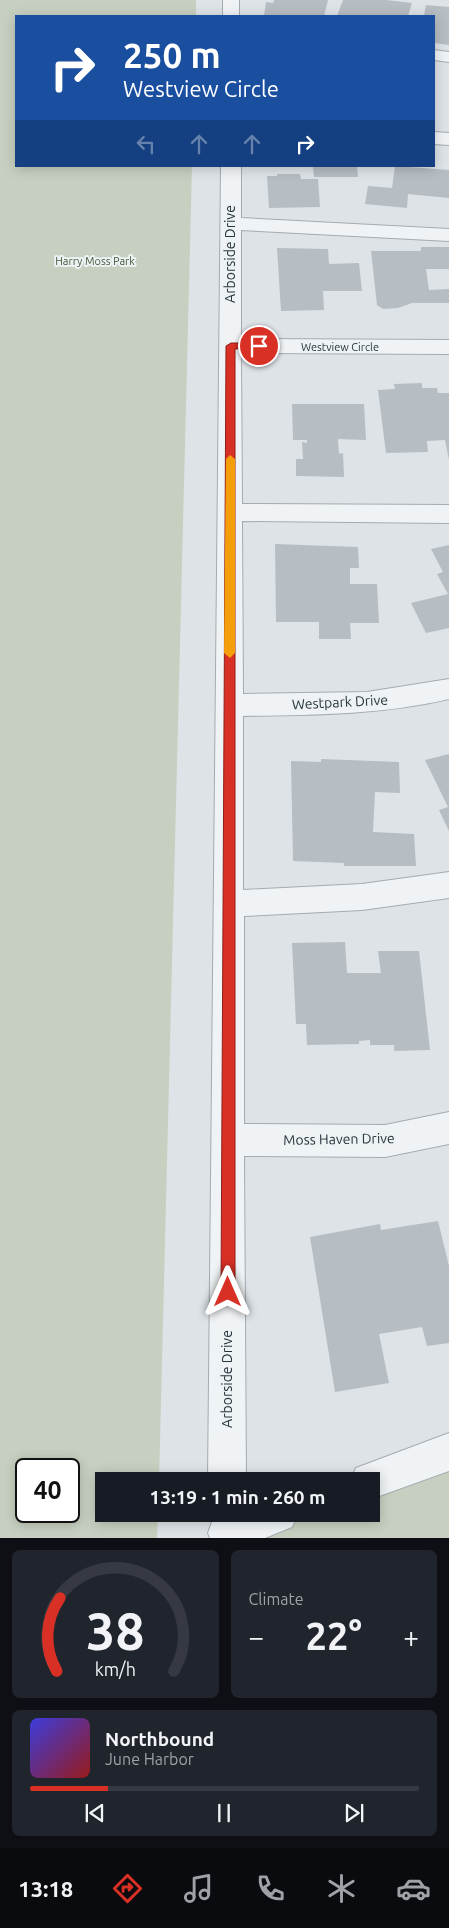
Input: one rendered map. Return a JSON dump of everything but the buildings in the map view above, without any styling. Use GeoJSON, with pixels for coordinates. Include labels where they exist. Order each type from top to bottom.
{"type":"FeatureCollection","features":[{"type":"Feature","properties":{"kind":"street"},"geometry":{"type":"LineString","coordinates":[[231,0],[231,15]]}},
{"type":"Feature","properties":{"kind":"street"},"geometry":{"type":"LineString","coordinates":[[435,55],[449,57]]}},
{"type":"Feature","properties":{"kind":"street"},"geometry":{"type":"LineString","coordinates":[[435,138],[449,139]]}},
{"type":"Feature","properties":{"kind":"street","name":"Arborside Drive"},"geometry":{"type":"LineString","coordinates":[[227,1472],[231,167]]}},
{"type":"Feature","properties":{"kind":"street"},"geometry":{"type":"LineString","coordinates":[[230,223],[449,235]]}},
{"type":"Feature","properties":{"kind":"street","name":"Westview Circle"},"geometry":{"type":"LineString","coordinates":[[231,346],[449,347]]}},
{"type":"Feature","properties":{"kind":"street"},"geometry":{"type":"LineString","coordinates":[[230,512],[449,514]]}},
{"type":"Feature","properties":{"kind":"street","name":"Westpark Drive"},"geometry":{"type":"LineString","coordinates":[[229,705],[362,703],[428,694],[449,689]]}},
{"type":"Feature","properties":{"kind":"street"},"geometry":{"type":"LineString","coordinates":[[229,904],[362,897],[449,885]]}},
{"type":"Feature","properties":{"kind":"street","name":"Moss Haven Drive"},"geometry":{"type":"LineString","coordinates":[[228,1140],[385,1140],[449,1128]]}},
{"type":"Feature","properties":{"kind":"street"},"geometry":{"type":"LineString","coordinates":[[380,1477],[449,1452]]}},
{"type":"Feature","properties":{"kind":"street"},"geometry":{"type":"LineString","coordinates":[[227,1528],[249,1522]]}},
{"type":"Feature","properties":{"kind":"green space","name":"Harry Moss Park"},"geometry":{"type":"Polygon","coordinates":[[[0,0],[196,0],[196,15],[15,15],[15,167],[192,167],[159,1472],[95,1472],[95,1522],[158,1522],[157,1538],[0,1538],[0,0]]]}},
{"type":"Feature","properties":{"kind":"green space"},"geometry":{"type":"Polygon","coordinates":[[[449,1459],[449,1538],[262,1538],[262,1527],[276,1522],[380,1522],[380,1484],[449,1459]]]}},
{"type":"Feature","properties":{"kind":"slow traffic"},"geometry":{"type":"LineString","coordinates":[[230,459],[230,653]]}},
{"type":"Feature","properties":{"kind":"route"},"geometry":{"type":"LineString","coordinates":[[228,1292],[231,346],[259,346]]}}]}
